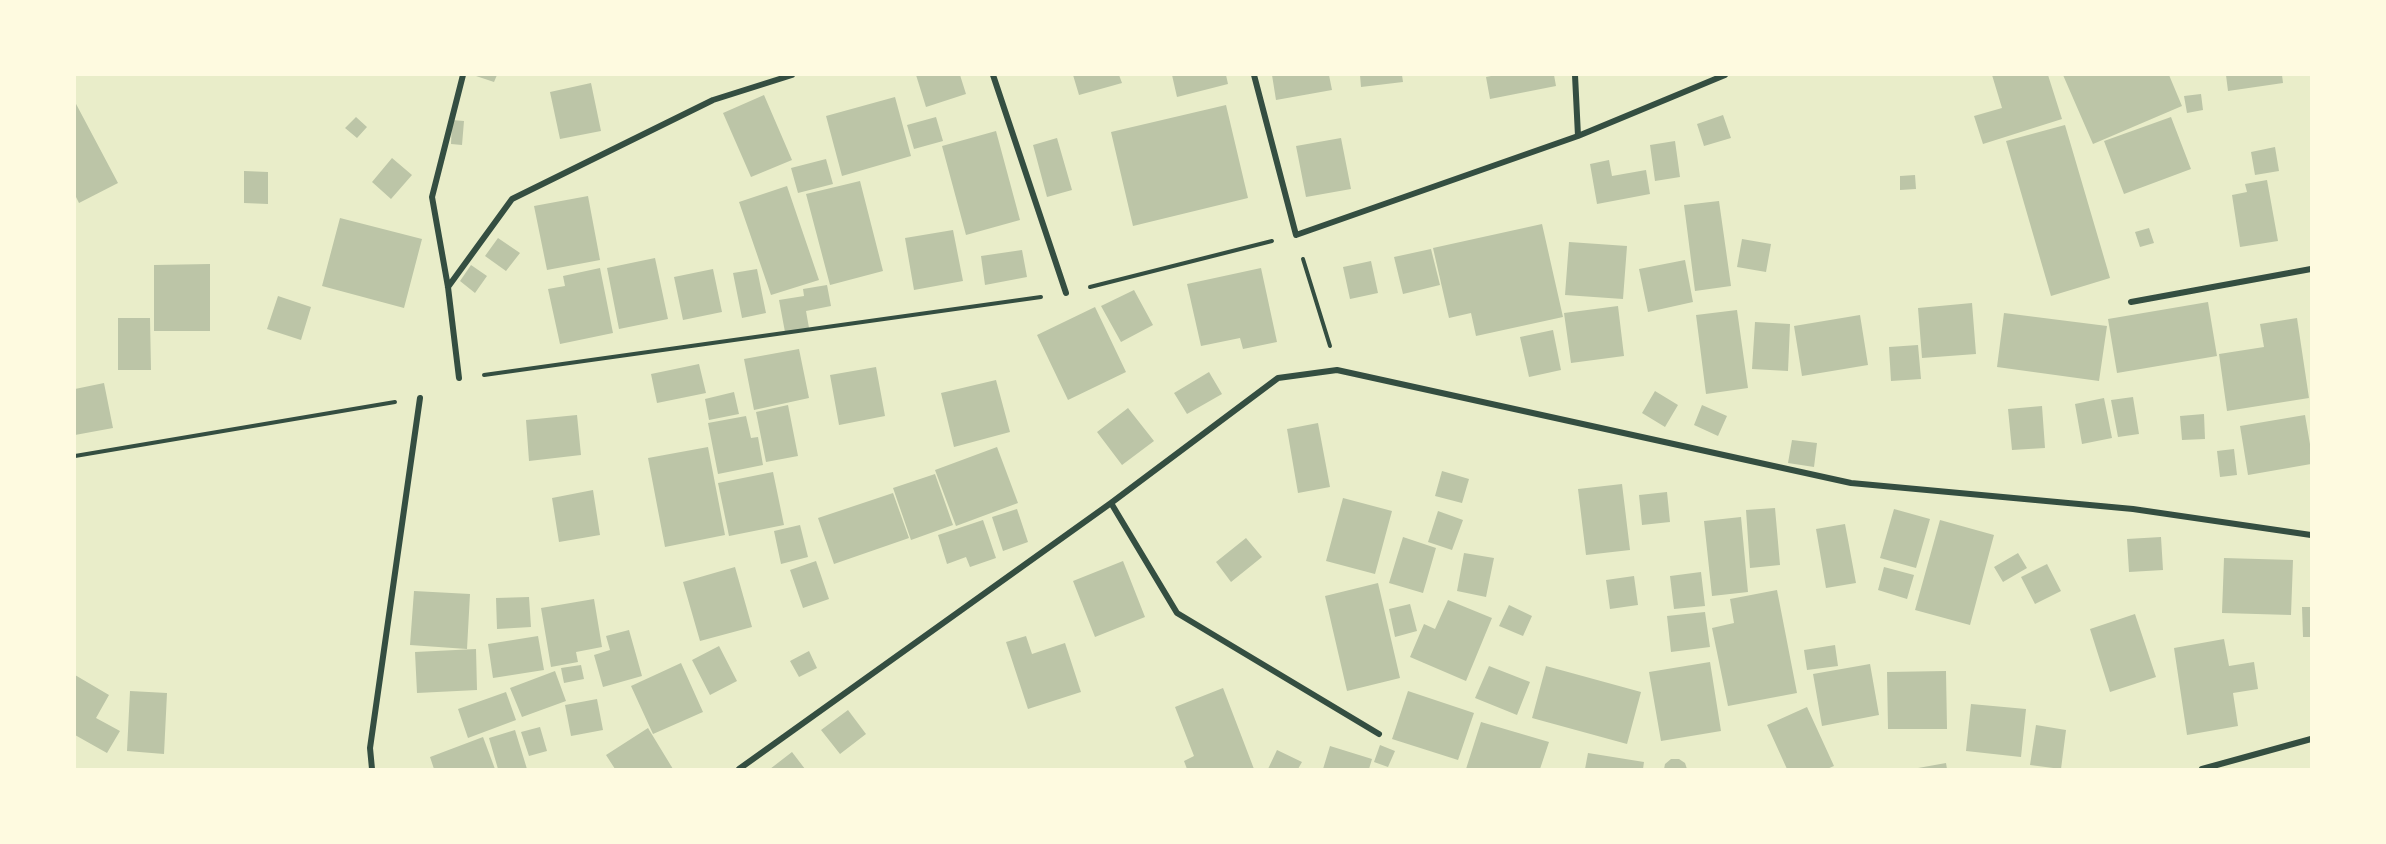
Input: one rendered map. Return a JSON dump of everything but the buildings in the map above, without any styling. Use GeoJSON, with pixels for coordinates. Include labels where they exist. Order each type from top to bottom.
{"type":"FeatureCollection","features":[{"type":"Feature","properties":{"kind":"street"},"geometry":{"type":"LineString","coordinates":[[459,378],[432,197],[463,75]]}},
{"type":"Feature","properties":{"kind":"street"},"geometry":{"type":"LineString","coordinates":[[447,287],[512,199],[713,100],[792,75]]}},
{"type":"Feature","properties":{"kind":"street"},"geometry":{"type":"LineString","coordinates":[[993,75],[1066,293]]}},
{"type":"Feature","properties":{"kind":"street"},"geometry":{"type":"LineString","coordinates":[[1254,75],[1296,235],[1578,136],[1725,75]]}},
{"type":"Feature","properties":{"kind":"street"},"geometry":{"type":"LineString","coordinates":[[1575,75],[1578,136]]}},
{"type":"Feature","properties":{"kind":"street"},"geometry":{"type":"LineString","coordinates":[[2131,302],[2311,269]]}},
{"type":"Feature","properties":{"kind":"street"},"geometry":{"type":"LineString","coordinates":[[739,769],[1111,503],[1278,378],[1337,370],[1851,483],[2133,509],[2311,535]]}},
{"type":"Feature","properties":{"kind":"street"},"geometry":{"type":"LineString","coordinates":[[372,769],[370,748],[420,398]]}},
{"type":"Feature","properties":{"kind":"street"},"geometry":{"type":"LineString","coordinates":[[1111,503],[1177,614],[1379,734]]}},
{"type":"Feature","properties":{"kind":"street"},"geometry":{"type":"LineString","coordinates":[[2202,769],[2311,739]]}},
{"type":"Feature","properties":{"kind":"path"},"geometry":{"type":"LineString","coordinates":[[459,378],[1066,293],[1296,235],[1337,370]]}},
{"type":"Feature","properties":{"kind":"path"},"geometry":{"type":"LineString","coordinates":[[75,456],[420,398]]}}]}
